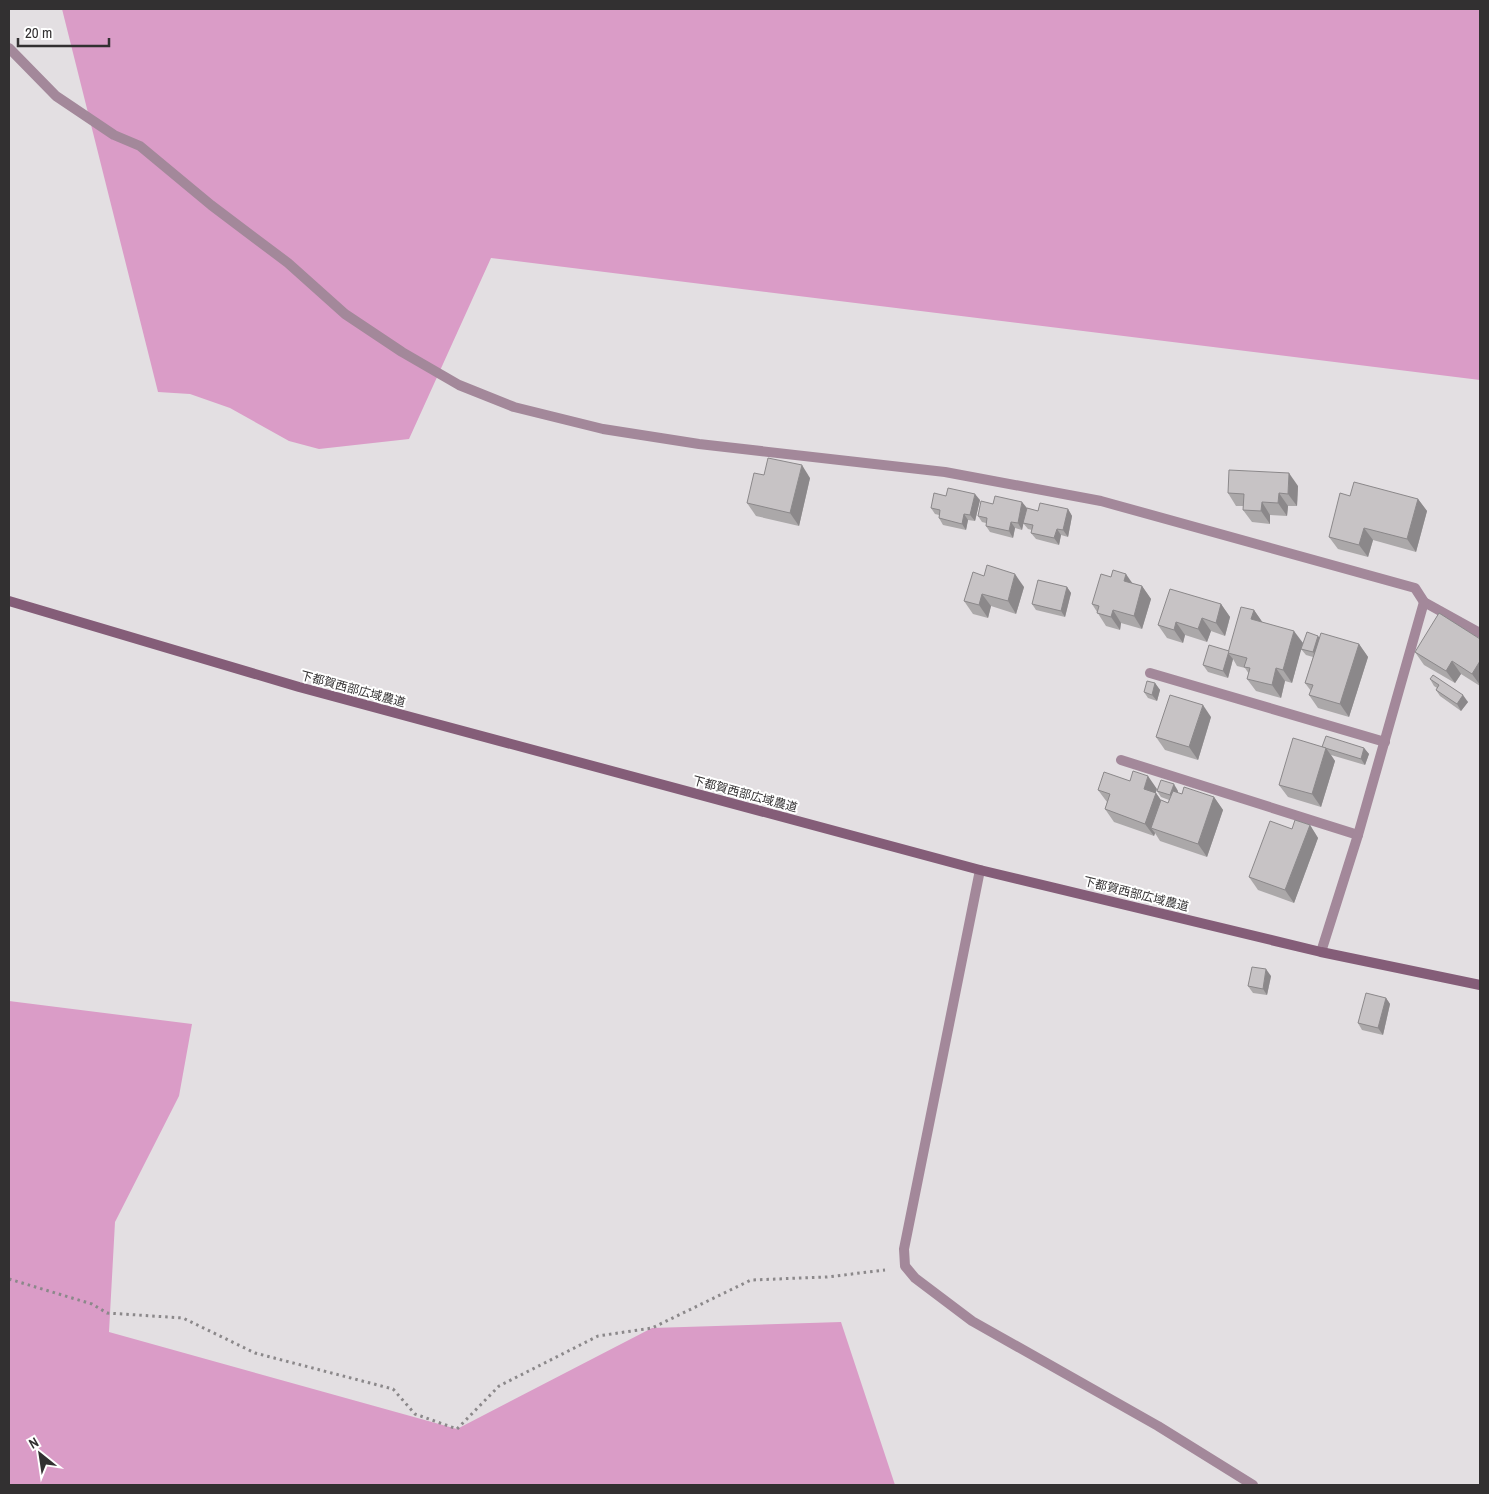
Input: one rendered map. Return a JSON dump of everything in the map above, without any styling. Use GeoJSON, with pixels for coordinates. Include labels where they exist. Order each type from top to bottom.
{"type":"FeatureCollection","features":[{"type":"Feature","properties":{"kind":"street"},"geometry":{"type":"LineString","coordinates":[[9,48],[56,96],[114,135],[140,146],[211,205],[288,263],[345,314],[402,352],[459,385],[514,407],[603,429],[699,444],[945,472],[1101,501],[1415,588],[1424,602],[1480,633]]}},
{"type":"Feature","properties":{"kind":"street","name":"下都賀西部広域農道"},"geometry":{"type":"LineString","coordinates":[[9,601],[299,687],[980,870],[1321,952],[1480,985]]}},
{"type":"Feature","properties":{"kind":"street"},"geometry":{"type":"LineString","coordinates":[[1321,952],[1358,835],[1424,602]]}},
{"type":"Feature","properties":{"kind":"street"},"geometry":{"type":"LineString","coordinates":[[1150,673],[1385,742]]}},
{"type":"Feature","properties":{"kind":"street"},"geometry":{"type":"LineString","coordinates":[[1121,760],[1358,835]]}},
{"type":"Feature","properties":{"kind":"street"},"geometry":{"type":"LineString","coordinates":[[980,870],[904,1249],[905,1266],[915,1278],[972,1321],[1158,1426],[1253,1485]]}},
{"type":"Feature","properties":{"kind":"path"},"geometry":{"type":"LineString","coordinates":[[9,1279],[92,1304],[107,1313],[183,1318],[255,1353],[393,1389],[415,1414],[457,1429],[499,1386],[598,1336],[652,1328],[751,1280],[827,1277],[905,1266]]}},
{"type":"Feature","properties":{"kind":"shaded area"},"geometry":{"type":"Polygon","coordinates":[[[62,9],[1480,9],[1480,380],[491,258],[409,439],[319,449],[289,441],[230,408],[190,394],[158,392],[62,9]]]}},
{"type":"Feature","properties":{"kind":"shaded area"},"geometry":{"type":"Polygon","coordinates":[[[9,1001],[192,1024],[179,1096],[115,1222],[109,1332],[457,1429],[652,1328],[841,1322],[895,1485],[9,1485],[9,1001]]]}},
{"type":"Feature","properties":{"kind":"building"},"geometry":{"type":"Polygon","coordinates":[[[768,458],[802,465],[790,513],[747,503],[754,473],[764,475],[768,458]]]}},
{"type":"Feature","properties":{"kind":"building"},"geometry":{"type":"Polygon","coordinates":[[[1229,470],[1289,473],[1288,494],[1279,493],[1278,503],[1262,502],[1261,511],[1243,510],[1244,494],[1228,493],[1229,470]]]}},
{"type":"Feature","properties":{"kind":"building"},"geometry":{"type":"Polygon","coordinates":[[[1354,482],[1418,499],[1407,539],[1364,528],[1359,545],[1329,537],[1340,493],[1350,496],[1354,482]]]}},
{"type":"Feature","properties":{"kind":"building"},"geometry":{"type":"Polygon","coordinates":[[[948,488],[975,494],[970,515],[964,514],[962,524],[939,518],[940,510],[931,508],[934,493],[946,496],[948,488]]]}},
{"type":"Feature","properties":{"kind":"building"},"geometry":{"type":"Polygon","coordinates":[[[995,496],[1022,502],[1018,523],[1011,522],[1009,531],[986,526],[987,518],[978,516],[981,501],[993,504],[995,496]]]}},
{"type":"Feature","properties":{"kind":"building"},"geometry":{"type":"Polygon","coordinates":[[[1040,503],[1068,509],[1063,530],[1057,529],[1054,538],[1031,533],[1033,525],[1023,523],[1027,508],[1038,511],[1040,503]]]}},
{"type":"Feature","properties":{"kind":"building"},"geometry":{"type":"Polygon","coordinates":[[[987,565],[1015,574],[1008,601],[982,594],[979,605],[964,601],[973,572],[984,576],[987,565]]]}},
{"type":"Feature","properties":{"kind":"building"},"geometry":{"type":"Polygon","coordinates":[[[1113,570],[1126,574],[1124,581],[1142,586],[1134,616],[1113,610],[1111,617],[1097,613],[1099,606],[1092,604],[1101,574],[1111,577],[1113,570]]]}},
{"type":"Feature","properties":{"kind":"building"},"geometry":{"type":"Polygon","coordinates":[[[1038,580],[1067,587],[1061,611],[1032,604],[1038,580]]]}},
{"type":"Feature","properties":{"kind":"building"},"geometry":{"type":"Polygon","coordinates":[[[1170,589],[1221,604],[1216,623],[1202,618],[1198,629],[1176,622],[1174,630],[1158,625],[1170,589]]]}},
{"type":"Feature","properties":{"kind":"building"},"geometry":{"type":"Polygon","coordinates":[[[1241,607],[1254,610],[1251,619],[1294,631],[1283,670],[1276,668],[1272,685],[1247,679],[1250,668],[1244,667],[1247,658],[1228,653],[1241,607]]]}},
{"type":"Feature","properties":{"kind":"building"},"geometry":{"type":"Polygon","coordinates":[[[1439,613],[1480,639],[1480,661],[1472,674],[1452,661],[1446,671],[1415,652],[1439,613]]]}},
{"type":"Feature","properties":{"kind":"building"},"geometry":{"type":"Polygon","coordinates":[[[1307,632],[1318,636],[1313,652],[1301,649],[1307,632]]]}},
{"type":"Feature","properties":{"kind":"building"},"geometry":{"type":"Polygon","coordinates":[[[1321,633],[1359,644],[1340,704],[1309,695],[1313,685],[1305,683],[1321,633]]]}},
{"type":"Feature","properties":{"kind":"building"},"geometry":{"type":"Polygon","coordinates":[[[1209,645],[1229,651],[1223,671],[1203,665],[1209,645]]]}},
{"type":"Feature","properties":{"kind":"building"},"geometry":{"type":"Polygon","coordinates":[[[1433,675],[1463,695],[1457,704],[1436,690],[1439,685],[1430,679],[1433,675]]]}},
{"type":"Feature","properties":{"kind":"building"},"geometry":{"type":"Polygon","coordinates":[[[1147,681],[1155,683],[1152,695],[1144,692],[1147,681]]]}},
{"type":"Feature","properties":{"kind":"building"},"geometry":{"type":"Polygon","coordinates":[[[1170,695],[1203,705],[1189,747],[1156,737],[1170,695]]]}},
{"type":"Feature","properties":{"kind":"building"},"geometry":{"type":"Polygon","coordinates":[[[1326,736],[1364,748],[1361,759],[1322,747],[1326,736]]]}},
{"type":"Feature","properties":{"kind":"building"},"geometry":{"type":"Polygon","coordinates":[[[1293,738],[1326,748],[1312,794],[1279,785],[1293,738]]]}},
{"type":"Feature","properties":{"kind":"building"},"geometry":{"type":"Polygon","coordinates":[[[1133,771],[1148,776],[1144,789],[1156,793],[1145,824],[1105,809],[1110,794],[1098,790],[1104,772],[1130,781],[1133,771]]]}},
{"type":"Feature","properties":{"kind":"building"},"geometry":{"type":"Polygon","coordinates":[[[1161,780],[1174,784],[1170,795],[1157,791],[1161,780]]]}},
{"type":"Feature","properties":{"kind":"building"},"geometry":{"type":"Polygon","coordinates":[[[1184,787],[1214,797],[1198,844],[1151,828],[1161,800],[1168,803],[1173,791],[1182,794],[1184,787]]]}},
{"type":"Feature","properties":{"kind":"building"},"geometry":{"type":"Polygon","coordinates":[[[1295,820],[1310,825],[1285,890],[1249,877],[1270,821],[1292,829],[1295,820]]]}},
{"type":"Feature","properties":{"kind":"building"},"geometry":{"type":"Polygon","coordinates":[[[1252,967],[1266,969],[1263,989],[1248,986],[1252,967]]]}},
{"type":"Feature","properties":{"kind":"building"},"geometry":{"type":"Polygon","coordinates":[[[1366,993],[1386,998],[1378,1028],[1358,1023],[1366,993]]]}}]}
